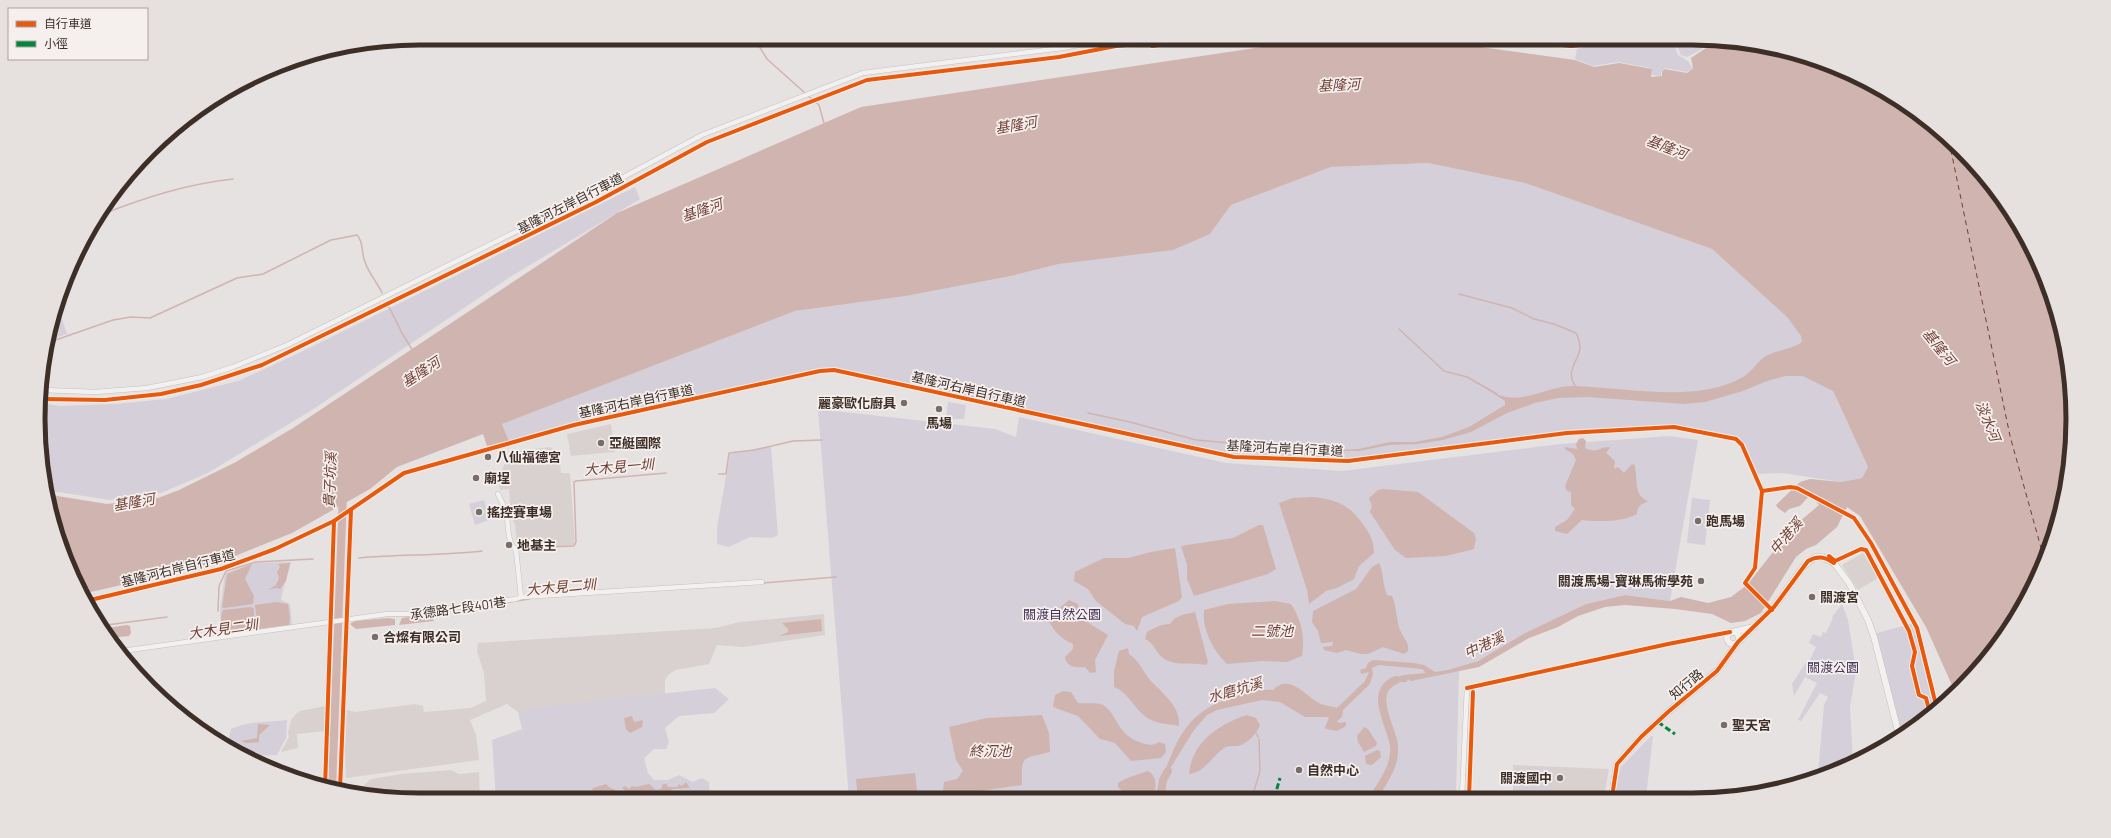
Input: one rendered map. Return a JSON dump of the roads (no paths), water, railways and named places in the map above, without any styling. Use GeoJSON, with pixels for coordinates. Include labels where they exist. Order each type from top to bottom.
{"type":"FeatureCollection","features":[{"type":"Feature","properties":{"kind":"street"},"geometry":{"type":"LineString","coordinates":[[46,390],[95,392],[147,388],[202,377],[233,367],[294,341],[592,194],[702,135],[863,73],[1078,45]]}},
{"type":"Feature","properties":{"kind":"street"},"geometry":{"type":"LineString","coordinates":[[498,494],[506,512],[506,524],[513,547],[516,550],[521,596]]}},
{"type":"Feature","properties":{"kind":"street"},"geometry":{"type":"LineString","coordinates":[[340,785],[351,510]]}},
{"type":"Feature","properties":{"kind":"street"},"geometry":{"type":"LineString","coordinates":[[325,781],[334,521]]}},
{"type":"Feature","properties":{"kind":"street","name":"知行路"},"geometry":{"type":"LineString","coordinates":[[1613,793],[1618,764],[1641,737],[1712,675],[1738,642],[1772,610],[1808,561],[1815,557],[1822,557],[1834,562],[1849,583],[1872,630],[1898,731]]}},
{"type":"Feature","properties":{"kind":"street","name":"承德路七段401巷"},"geometry":{"type":"LineString","coordinates":[[331,622],[387,614],[418,614],[476,604],[516,600],[521,596],[762,582]]}},
{"type":"Feature","properties":{"kind":"street"},"geometry":{"type":"LineString","coordinates":[[125,651],[331,622]]}},
{"type":"Feature","properties":{"kind":"street"},"geometry":{"type":"LineString","coordinates":[[1726,659],[1727,635],[1732,632],[1754,627]]}},
{"type":"Feature","properties":{"kind":"street"},"geometry":{"type":"LineString","coordinates":[[1727,640],[1733,645],[1738,642],[1738,634],[1732,632]]}},
{"type":"Feature","properties":{"kind":"street"},"geometry":{"type":"LineString","coordinates":[[1462,793],[1467,688]]}},
{"type":"Feature","properties":{"kind":"water"},"geometry":{"type":"Polygon","coordinates":[[[1276,45],[1466,45],[1575,60],[1594,67],[1619,63],[1652,69],[1651,77],[1662,76],[1662,71],[1664,71],[1664,69],[1687,73],[1693,68],[1691,58],[1706,48],[1706,46],[1716,46],[1765,52],[1835,73],[1879,95],[1920,122],[1939,138],[1973,172],[2003,211],[2016,232],[2038,276],[2059,346],[2063,370],[2066,419],[2063,468],[2059,492],[2038,562],[2016,606],[2003,627],[1973,666],[1953,686],[1926,627],[1860,516],[1847,507],[1837,527],[1816,545],[1806,549],[1796,557],[1761,613],[1745,621],[1731,623],[1712,614],[1675,609],[1625,605],[1605,607],[1578,616],[1558,627],[1529,638],[1479,667],[1411,681],[1408,679],[1406,682],[1395,682],[1387,686],[1389,680],[1404,675],[1426,673],[1422,669],[1379,665],[1372,668],[1373,674],[1370,684],[1343,710],[1342,717],[1337,721],[1339,723],[1346,722],[1346,726],[1337,731],[1326,729],[1325,727],[1329,718],[1305,717],[1280,702],[1262,700],[1217,710],[1207,715],[1194,730],[1163,780],[1172,754],[1191,722],[1208,708],[1228,699],[1256,691],[1273,690],[1279,685],[1285,684],[1297,688],[1321,704],[1337,708],[1365,681],[1369,672],[1361,674],[1360,670],[1366,668],[1368,663],[1373,660],[1414,663],[1424,665],[1435,672],[1448,670],[1478,661],[1527,632],[1586,604],[1625,595],[1670,601],[1681,597],[1708,603],[1731,597],[1747,585],[1792,528],[1819,505],[1810,495],[1800,506],[1789,509],[1785,513],[1778,508],[1776,505],[1800,482],[1810,479],[1841,482],[1862,478],[1868,467],[1833,391],[1803,376],[1786,376],[1705,402],[1684,404],[1587,397],[1558,398],[1535,403],[1507,413],[1471,432],[1443,440],[1417,444],[1389,445],[1359,451],[1325,451],[1359,449],[1390,442],[1415,442],[1442,437],[1469,427],[1505,405],[1505,401],[1467,377],[1493,393],[1511,398],[1528,396],[1573,386],[1660,392],[1704,390],[1725,385],[1743,377],[1768,355],[1793,347],[1802,342],[1801,336],[1787,317],[1712,249],[1525,183],[1428,163],[1331,167],[1231,205],[1210,234],[1173,250],[1059,264],[1011,276],[906,296],[795,311],[502,424],[509,441],[487,446],[483,434],[397,467],[370,489],[292,533],[235,556],[196,568],[88,593],[73,562],[53,495],[107,504],[158,498],[179,490],[234,463],[293,428],[617,213],[861,107],[1276,45]]]}},
{"type":"Feature","properties":{"kind":"water"},"geometry":{"type":"Polygon","coordinates":[[[1583,438],[1586,441],[1585,448],[1589,450],[1605,447],[1610,448],[1606,453],[1615,461],[1614,469],[1618,467],[1624,473],[1631,465],[1634,464],[1638,490],[1640,495],[1648,501],[1640,506],[1637,514],[1632,517],[1610,521],[1582,520],[1567,534],[1555,531],[1555,527],[1567,520],[1575,509],[1571,505],[1571,492],[1567,491],[1565,486],[1576,460],[1573,454],[1565,449],[1565,447],[1577,449],[1576,444],[1579,439],[1583,438]]]}},
{"type":"Feature","properties":{"kind":"water"},"geometry":{"type":"Polygon","coordinates":[[[1383,489],[1418,492],[1474,533],[1476,538],[1474,549],[1446,556],[1406,558],[1395,550],[1370,512],[1372,506],[1369,498],[1378,490],[1383,489]]]}},
{"type":"Feature","properties":{"kind":"water"},"geometry":{"type":"Polygon","coordinates":[[[1313,497],[1341,504],[1347,507],[1358,517],[1370,534],[1374,553],[1359,566],[1354,579],[1337,588],[1326,591],[1309,604],[1307,590],[1279,503],[1293,498],[1313,497]]]}},
{"type":"Feature","properties":{"kind":"water"},"geometry":{"type":"Polygon","coordinates":[[[1259,525],[1263,525],[1276,569],[1268,574],[1194,596],[1187,579],[1187,565],[1181,546],[1233,538],[1259,525]]]}},
{"type":"Feature","properties":{"kind":"water"},"geometry":{"type":"Polygon","coordinates":[[[1175,548],[1182,597],[1179,601],[1142,617],[1137,631],[1134,626],[1125,624],[1096,601],[1088,589],[1074,581],[1075,572],[1104,558],[1128,558],[1175,548]]]}},
{"type":"Feature","properties":{"kind":"water"},"geometry":{"type":"Polygon","coordinates":[[[290,563],[286,581],[280,589],[276,588],[268,590],[276,585],[279,578],[277,572],[280,567],[278,564],[290,563]]]}},
{"type":"Feature","properties":{"kind":"water"},"geometry":{"type":"Polygon","coordinates":[[[1379,563],[1387,595],[1392,596],[1394,600],[1399,626],[1407,643],[1408,651],[1404,654],[1383,647],[1368,654],[1361,654],[1346,650],[1337,653],[1324,650],[1323,647],[1332,646],[1333,642],[1321,643],[1318,631],[1312,622],[1313,611],[1356,589],[1372,567],[1379,563]]]}},
{"type":"Feature","properties":{"kind":"water"},"geometry":{"type":"Polygon","coordinates":[[[252,564],[245,579],[254,596],[253,604],[222,607],[227,574],[252,564]]]}},
{"type":"Feature","properties":{"kind":"water"},"geometry":{"type":"Polygon","coordinates":[[[1069,600],[1078,604],[1079,610],[1084,619],[1108,635],[1095,660],[1096,672],[1090,673],[1085,667],[1075,667],[1067,663],[1065,657],[1073,649],[1073,644],[1060,636],[1053,628],[1046,614],[1061,607],[1069,600]]]}},
{"type":"Feature","properties":{"kind":"water","name":"二號池"},"geometry":{"type":"Polygon","coordinates":[[[1275,601],[1291,604],[1298,616],[1303,635],[1302,656],[1287,662],[1262,661],[1227,664],[1217,653],[1207,632],[1204,610],[1228,604],[1275,601]]]}},
{"type":"Feature","properties":{"kind":"water"},"geometry":{"type":"Polygon","coordinates":[[[277,602],[288,604],[290,618],[289,625],[258,629],[255,605],[277,602]]]}},
{"type":"Feature","properties":{"kind":"water"},"geometry":{"type":"Polygon","coordinates":[[[251,607],[254,609],[254,630],[224,634],[221,622],[223,610],[251,607]]]}},
{"type":"Feature","properties":{"kind":"water"},"geometry":{"type":"Polygon","coordinates":[[[1195,612],[1208,662],[1206,665],[1177,663],[1166,660],[1145,639],[1147,632],[1152,629],[1161,625],[1170,624],[1181,615],[1195,612]]]}},
{"type":"Feature","properties":{"kind":"water"},"geometry":{"type":"Polygon","coordinates":[[[430,614],[434,621],[399,625],[402,618],[430,614]]]}},
{"type":"Feature","properties":{"kind":"water"},"geometry":{"type":"Polygon","coordinates":[[[388,618],[395,619],[395,625],[356,629],[350,624],[355,621],[388,618]]]}},
{"type":"Feature","properties":{"kind":"water"},"geometry":{"type":"Polygon","coordinates":[[[821,619],[822,631],[779,636],[788,632],[788,629],[782,623],[821,619]]]}},
{"type":"Feature","properties":{"kind":"water"},"geometry":{"type":"Polygon","coordinates":[[[127,625],[130,626],[131,633],[129,636],[115,637],[109,628],[127,625]]]}},
{"type":"Feature","properties":{"kind":"water"},"geometry":{"type":"Polygon","coordinates":[[[1128,648],[1129,654],[1139,663],[1150,680],[1174,706],[1179,719],[1179,726],[1161,723],[1146,717],[1120,690],[1114,687],[1114,671],[1119,651],[1128,648]]]}},
{"type":"Feature","properties":{"kind":"water"},"geometry":{"type":"Polygon","coordinates":[[[1063,691],[1071,692],[1078,703],[1103,705],[1112,714],[1127,735],[1142,743],[1153,745],[1159,742],[1165,744],[1166,752],[1161,758],[1131,761],[1115,743],[1100,739],[1078,716],[1053,707],[1055,695],[1063,691]]]}},
{"type":"Feature","properties":{"kind":"water","name":"終沉池"},"geometry":{"type":"Polygon","coordinates":[[[1042,715],[1049,733],[1050,752],[1025,760],[1022,768],[1022,785],[966,793],[944,793],[944,782],[957,779],[963,771],[956,760],[949,727],[987,718],[1042,715]]]}},
{"type":"Feature","properties":{"kind":"water"},"geometry":{"type":"Polygon","coordinates":[[[1247,715],[1256,718],[1260,725],[1253,736],[1241,745],[1226,747],[1200,770],[1189,774],[1195,753],[1201,744],[1217,729],[1247,715]]]}},
{"type":"Feature","properties":{"kind":"water"},"geometry":{"type":"Polygon","coordinates":[[[632,716],[634,722],[643,720],[642,727],[630,733],[626,729],[624,718],[632,716]]]}},
{"type":"Feature","properties":{"kind":"water"},"geometry":{"type":"Polygon","coordinates":[[[258,724],[270,725],[259,735],[259,742],[246,743],[241,741],[257,738],[258,724]]]}},
{"type":"Feature","properties":{"kind":"water"},"geometry":{"type":"Polygon","coordinates":[[[1364,727],[1368,729],[1377,743],[1376,746],[1364,752],[1358,742],[1357,736],[1364,727]]]}},
{"type":"Feature","properties":{"kind":"water"},"geometry":{"type":"Polygon","coordinates":[[[1377,750],[1380,751],[1381,757],[1372,765],[1366,764],[1365,756],[1377,750]]]}},
{"type":"Feature","properties":{"kind":"water"},"geometry":{"type":"Polygon","coordinates":[[[1148,771],[1153,776],[1156,784],[1155,793],[1140,793],[1138,791],[1125,793],[1118,787],[1118,783],[1127,778],[1148,771]]]}},
{"type":"Feature","properties":{"kind":"water"},"geometry":{"type":"Polygon","coordinates":[[[915,773],[917,793],[857,793],[856,779],[915,773]]]}},
{"type":"Feature","properties":{"kind":"water"},"geometry":{"type":"Polygon","coordinates":[[[686,782],[690,788],[671,789],[673,793],[622,792],[625,790],[622,788],[625,786],[629,789],[632,786],[636,787],[649,784],[656,790],[661,789],[663,784],[667,784],[668,787],[677,787],[679,784],[682,786],[686,782]]]}},
{"type":"Feature","properties":{"kind":"water"},"geometry":{"type":"Polygon","coordinates":[[[606,784],[615,790],[614,793],[590,793],[593,788],[606,784]]]}},
{"type":"Feature","properties":{"kind":"water"},"geometry":{"type":"Polygon","coordinates":[[[527,791],[538,793],[518,793],[527,791]]]}},
{"type":"Feature","properties":{"kind":"waterway"},"geometry":{"type":"LineString","coordinates":[[758,45],[767,59],[805,93]]}},
{"type":"Feature","properties":{"kind":"waterway"},"geometry":{"type":"LineString","coordinates":[[808,96],[819,105],[824,123]]}},
{"type":"Feature","properties":{"kind":"waterway"},"geometry":{"type":"LineString","coordinates":[[107,212],[165,192],[199,184],[233,179]]}},
{"type":"Feature","properties":{"kind":"waterway"},"geometry":{"type":"LineString","coordinates":[[53,341],[113,320],[131,317],[150,318],[237,278],[263,274],[331,240],[357,235],[362,244],[364,259],[367,266],[382,293]]}},
{"type":"Feature","properties":{"kind":"waterway"},"geometry":{"type":"LineString","coordinates":[[1459,294],[1512,308],[1534,319],[1554,324],[1576,333],[1580,348],[1571,376],[1576,387]]}},
{"type":"Feature","properties":{"kind":"waterway"},"geometry":{"type":"LineString","coordinates":[[389,307],[413,351]]}},
{"type":"Feature","properties":{"kind":"waterway"},"geometry":{"type":"LineString","coordinates":[[1399,329],[1444,371],[1467,377],[1497,394]]}},
{"type":"Feature","properties":{"kind":"waterway"},"geometry":{"type":"LineString","coordinates":[[1088,413],[1130,422],[1196,440],[1253,445],[1287,450],[1326,451]]}},
{"type":"Feature","properties":{"kind":"waterway","name":"大木見一圳"},"geometry":{"type":"LineString","coordinates":[[719,474],[726,474],[729,453],[754,450],[793,441],[822,440]]}},
{"type":"Feature","properties":{"kind":"waterway","name":"大木見一圳"},"geometry":{"type":"LineString","coordinates":[[519,548],[574,546],[576,542],[574,482],[666,473]]}},
{"type":"Feature","properties":{"kind":"waterway","name":"貴子坑溪"},"geometry":{"type":"LineString","coordinates":[[332,783],[343,494]]}},
{"type":"Feature","properties":{"kind":"waterway","name":"大木見一圳"},"geometry":{"type":"LineString","coordinates":[[359,558],[451,554],[482,551]]}},
{"type":"Feature","properties":{"kind":"waterway","name":"大木見一圳"},"geometry":{"type":"LineString","coordinates":[[218,611],[219,586],[226,571],[256,562],[313,559]]}},
{"type":"Feature","properties":{"kind":"waterway","name":"大木見二圳"},"geometry":{"type":"LineString","coordinates":[[763,583],[836,577]]}},
{"type":"Feature","properties":{"kind":"waterway","name":"大木見二圳"},"geometry":{"type":"LineString","coordinates":[[497,604],[529,599]]}},
{"type":"Feature","properties":{"kind":"waterway","name":"大木見二圳"},"geometry":{"type":"LineString","coordinates":[[384,616],[414,616]]}},
{"type":"Feature","properties":{"kind":"waterway","name":"大木見一圳"},"geometry":{"type":"LineString","coordinates":[[107,625],[167,617]]}},
{"type":"Feature","properties":{"kind":"waterway","name":"貴子坑溪"},"geometry":{"type":"LineString","coordinates":[[1377,793],[1392,765],[1394,752],[1392,738],[1383,710],[1383,692],[1388,685],[1396,680]]}},
{"type":"Feature","properties":{"kind":"waterway"},"geometry":{"type":"LineString","coordinates":[[1256,733],[1258,737]]}},
{"type":"Feature","properties":{"kind":"waterway"},"geometry":{"type":"LineString","coordinates":[[1253,793],[1260,771],[1259,739]]}},
{"type":"Feature","properties":{"kind":"waterway","name":"水磨坑溪"},"geometry":{"type":"LineString","coordinates":[[1161,793],[1163,780],[1168,771]]}},
{"type":"Feature","properties":{"kind":"place","name":"麗豪歐化廚具"},"geometry":{"type":"Point","coordinates":[904,403]}},
{"type":"Feature","properties":{"kind":"place","name":"馬場"},"geometry":{"type":"Point","coordinates":[939,409]}},
{"type":"Feature","properties":{"kind":"place","name":"亞艇國際"},"geometry":{"type":"Point","coordinates":[601,443]}},
{"type":"Feature","properties":{"kind":"place","name":"八仙福德宮"},"geometry":{"type":"Point","coordinates":[488,457]}},
{"type":"Feature","properties":{"kind":"place","name":"廟埕"},"geometry":{"type":"Point","coordinates":[476,478]}},
{"type":"Feature","properties":{"kind":"place","name":"搖控賽車場"},"geometry":{"type":"Point","coordinates":[479,512]}},
{"type":"Feature","properties":{"kind":"place","name":"跑馬場"},"geometry":{"type":"Point","coordinates":[1698,521]}},
{"type":"Feature","properties":{"kind":"place","name":"地基主"},"geometry":{"type":"Point","coordinates":[509,545]}},
{"type":"Feature","properties":{"kind":"place","name":"關渡馬場-寶琳馬術學苑"},"geometry":{"type":"Point","coordinates":[1701,581]}},
{"type":"Feature","properties":{"kind":"place","name":"關渡宮"},"geometry":{"type":"Point","coordinates":[1812,597]}},
{"type":"Feature","properties":{"kind":"place","name":"合燦有限公司"},"geometry":{"type":"Point","coordinates":[375,637]}},
{"type":"Feature","properties":{"kind":"place","name":"聖天宮"},"geometry":{"type":"Point","coordinates":[1724,725]}},
{"type":"Feature","properties":{"kind":"place","name":"自然中心"},"geometry":{"type":"Point","coordinates":[1299,770]}},
{"type":"Feature","properties":{"kind":"place","name":"關渡國中"},"geometry":{"type":"Point","coordinates":[1560,778]}},
{"type":"Feature","properties":{"kind":"water label","name":"基隆河"},"geometry":{"type":"Point","coordinates":[1339,85]}},
{"type":"Feature","properties":{"kind":"water label","name":"基隆河"},"geometry":{"type":"Point","coordinates":[1016,125]}},
{"type":"Feature","properties":{"kind":"water label","name":"基隆河"},"geometry":{"type":"Point","coordinates":[1667,147]}},
{"type":"Feature","properties":{"kind":"water label","name":"基隆河"},"geometry":{"type":"Point","coordinates":[702,210]}},
{"type":"Feature","properties":{"kind":"water label","name":"基隆河"},"geometry":{"type":"Point","coordinates":[1939,347]}},
{"type":"Feature","properties":{"kind":"water label","name":"基隆河"},"geometry":{"type":"Point","coordinates":[421,372]}},
{"type":"Feature","properties":{"kind":"water label","name":"淡水河"},"geometry":{"type":"Point","coordinates":[1988,421]}},
{"type":"Feature","properties":{"kind":"water label","name":"基隆河"},"geometry":{"type":"Point","coordinates":[134,502]}},
{"type":"Feature","properties":{"kind":"water label","name":"中港溪"},"geometry":{"type":"Point","coordinates":[1786,536]}},
{"type":"Feature","properties":{"kind":"water label","name":"中港溪"},"geometry":{"type":"Point","coordinates":[1484,645]}},
{"type":"Feature","properties":{"kind":"park label","name":"關渡自然公園"},"geometry":{"type":"Point","coordinates":[1062,614]}},
{"type":"Feature","properties":{"kind":"park label","name":"關渡公園"},"geometry":{"type":"Point","coordinates":[1833,667]}}]}
